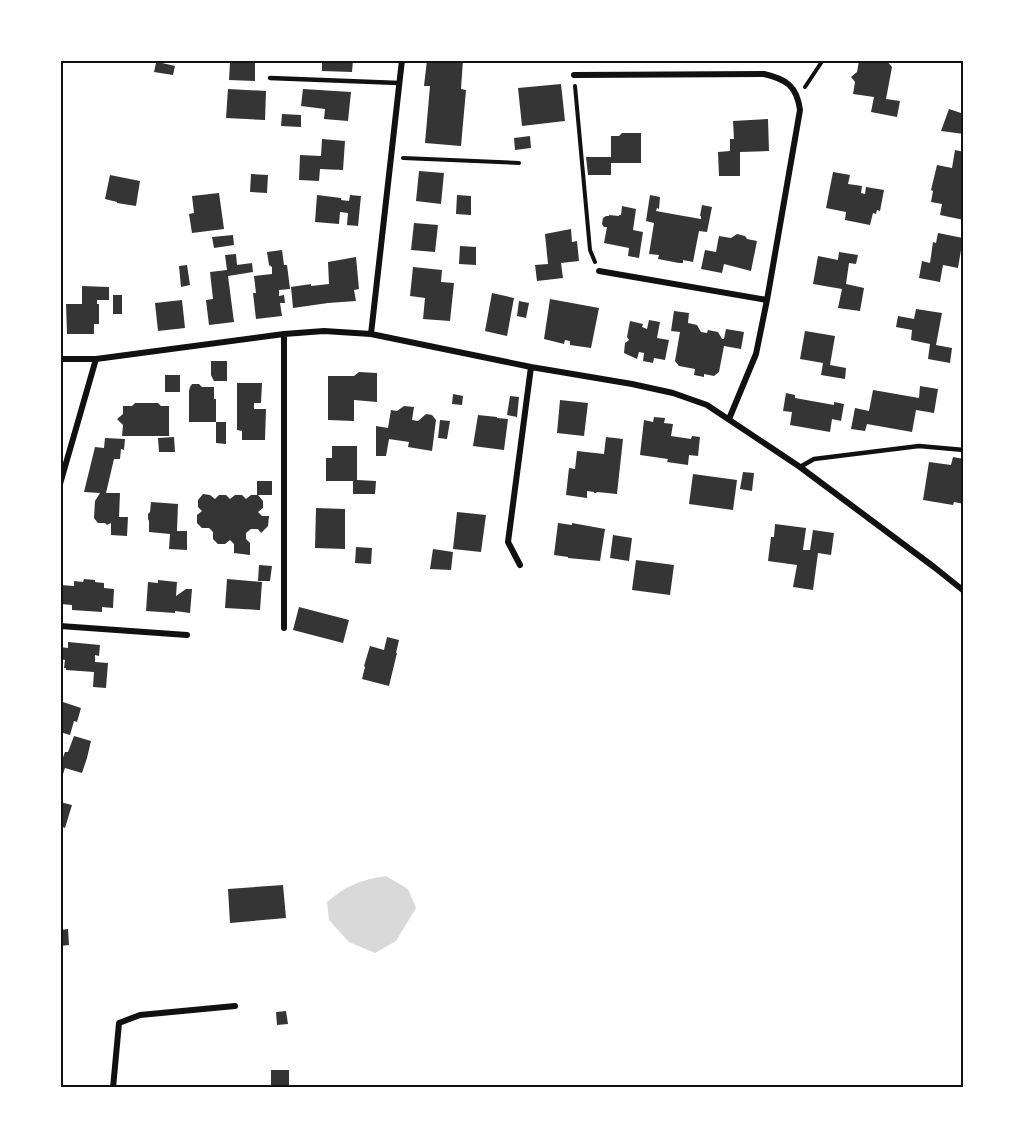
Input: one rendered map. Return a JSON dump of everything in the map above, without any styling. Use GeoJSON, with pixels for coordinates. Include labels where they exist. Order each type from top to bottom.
{"type":"FeatureCollection","features":[{"type":"Feature","properties":{"kind":"street"},"geometry":{"type":"LineString","coordinates":[[371,333],[402,60]]}},
{"type":"Feature","properties":{"kind":"street"},"geometry":{"type":"LineString","coordinates":[[574,75],[764,74],[779,77],[790,85],[798,98],[800,110],[756,354],[729,419]]}},
{"type":"Feature","properties":{"kind":"street"},"geometry":{"type":"LineString","coordinates":[[599,272],[767,300]]}},
{"type":"Feature","properties":{"kind":"street"},"geometry":{"type":"LineString","coordinates":[[60,359],[96,359],[284,334],[324,331],[371,333],[531,367],[674,393],[707,405],[800,467],[964,591]]}},
{"type":"Feature","properties":{"kind":"street"},"geometry":{"type":"LineString","coordinates":[[284,334],[284,628]]}},
{"type":"Feature","properties":{"kind":"street"},"geometry":{"type":"LineString","coordinates":[[60,484],[96,359]]}},
{"type":"Feature","properties":{"kind":"street"},"geometry":{"type":"LineString","coordinates":[[520,565],[508,542],[531,367]]}},
{"type":"Feature","properties":{"kind":"street"},"geometry":{"type":"LineString","coordinates":[[60,626],[187,635]]}},
{"type":"Feature","properties":{"kind":"street"},"geometry":{"type":"LineString","coordinates":[[113,1088],[119,1023],[140,1015],[235,1006]]}},
{"type":"Feature","properties":{"kind":"lane"},"geometry":{"type":"LineString","coordinates":[[270,78],[399,82]]}},
{"type":"Feature","properties":{"kind":"lane"},"geometry":{"type":"LineString","coordinates":[[800,467],[814,459],[919,446],[964,450]]}},
{"type":"Feature","properties":{"kind":"path"},"geometry":{"type":"LineString","coordinates":[[798,98],[823,60]]}},
{"type":"Feature","properties":{"kind":"path"},"geometry":{"type":"LineString","coordinates":[[574,75],[590,250],[599,272]]}},
{"type":"Feature","properties":{"kind":"path"},"geometry":{"type":"LineString","coordinates":[[391,157],[519,163]]}},
{"type":"Feature","properties":{"kind":"shaded area"},"geometry":{"type":"Polygon","coordinates":[[[386,876],[408,889],[416,908],[396,941],[375,953],[349,942],[329,920],[327,902],[355,884],[386,876]]]}},
{"type":"Feature","properties":{"kind":"building"},"geometry":{"type":"Polygon","coordinates":[[[147,60],[163,60],[162,63],[175,66],[173,75],[154,72],[156,63],[147,60]]]}},
{"type":"Feature","properties":{"kind":"building"},"geometry":{"type":"Polygon","coordinates":[[[247,60],[280,60],[280,63],[255,63],[255,81],[229,80],[230,62],[247,62],[247,60]]]}},
{"type":"Feature","properties":{"kind":"building"},"geometry":{"type":"Polygon","coordinates":[[[322,60],[353,60],[352,72],[322,71],[322,60]]]}},
{"type":"Feature","properties":{"kind":"building"},"geometry":{"type":"Polygon","coordinates":[[[427,60],[463,60],[461,89],[466,90],[461,146],[425,143],[430,86],[424,86],[427,60]]]}},
{"type":"Feature","properties":{"kind":"building"},"geometry":{"type":"Polygon","coordinates":[[[875,60],[886,60],[892,67],[886,99],[900,101],[897,117],[871,112],[874,97],[853,94],[855,82],[851,77],[857,72],[859,61],[870,63],[875,60]]]}},
{"type":"Feature","properties":{"kind":"building"},"geometry":{"type":"Polygon","coordinates":[[[561,84],[565,121],[522,126],[518,88],[561,84]]]}},
{"type":"Feature","properties":{"kind":"building"},"geometry":{"type":"Polygon","coordinates":[[[228,89],[266,91],[265,120],[226,118],[228,89]]]}},
{"type":"Feature","properties":{"kind":"building"},"geometry":{"type":"Polygon","coordinates":[[[303,89],[351,92],[348,121],[324,119],[325,109],[301,106],[303,89]]]}},
{"type":"Feature","properties":{"kind":"building"},"geometry":{"type":"Polygon","coordinates":[[[964,106],[964,134],[941,131],[949,109],[961,113],[964,106]]]}},
{"type":"Feature","properties":{"kind":"building"},"geometry":{"type":"Polygon","coordinates":[[[282,114],[301,115],[301,127],[281,126],[282,114]]]}},
{"type":"Feature","properties":{"kind":"building"},"geometry":{"type":"Polygon","coordinates":[[[768,119],[769,151],[740,152],[740,176],[719,176],[718,152],[730,151],[730,139],[734,139],[733,121],[768,119]]]}},
{"type":"Feature","properties":{"kind":"building"},"geometry":{"type":"Polygon","coordinates":[[[622,133],[641,133],[641,163],[611,163],[611,175],[588,175],[586,157],[611,157],[611,136],[619,136],[622,133]]]}},
{"type":"Feature","properties":{"kind":"building"},"geometry":{"type":"Polygon","coordinates":[[[530,136],[531,148],[515,150],[514,138],[530,136]]]}},
{"type":"Feature","properties":{"kind":"building"},"geometry":{"type":"Polygon","coordinates":[[[322,139],[345,141],[343,170],[320,169],[319,181],[299,180],[300,155],[321,156],[322,139]]]}},
{"type":"Feature","properties":{"kind":"building"},"geometry":{"type":"Polygon","coordinates":[[[955,150],[964,152],[962,206],[964,207],[964,220],[940,215],[942,204],[931,202],[933,191],[931,190],[937,165],[952,168],[955,150]]]}},
{"type":"Feature","properties":{"kind":"building"},"geometry":{"type":"Polygon","coordinates":[[[419,171],[444,173],[441,204],[416,201],[419,171]]]}},
{"type":"Feature","properties":{"kind":"building"},"geometry":{"type":"Polygon","coordinates":[[[833,172],[850,175],[848,184],[862,186],[861,193],[865,194],[866,187],[884,190],[880,211],[873,213],[870,225],[845,220],[846,212],[826,208],[833,172]]]}},
{"type":"Feature","properties":{"kind":"building"},"geometry":{"type":"Polygon","coordinates":[[[251,174],[268,175],[267,193],[250,192],[251,174]]]}},
{"type":"Feature","properties":{"kind":"building"},"geometry":{"type":"Polygon","coordinates":[[[110,175],[140,181],[136,206],[105,199],[110,175]]]}},
{"type":"Feature","properties":{"kind":"building"},"geometry":{"type":"Polygon","coordinates":[[[219,193],[224,229],[192,233],[189,214],[194,213],[192,196],[219,193]]]}},
{"type":"Feature","properties":{"kind":"building"},"geometry":{"type":"Polygon","coordinates":[[[317,195],[349,201],[350,195],[361,196],[358,226],[347,225],[348,213],[340,212],[339,224],[315,222],[317,195]]]}},
{"type":"Feature","properties":{"kind":"building"},"geometry":{"type":"Polygon","coordinates":[[[457,195],[471,196],[471,215],[456,214],[457,195]]]}},
{"type":"Feature","properties":{"kind":"building"},"geometry":{"type":"Polygon","coordinates":[[[650,195],[660,197],[659,209],[657,208],[656,211],[701,219],[702,205],[712,207],[707,232],[699,231],[693,262],[683,260],[683,263],[679,263],[658,259],[659,255],[649,254],[654,223],[646,221],[650,195]]]}},
{"type":"Feature","properties":{"kind":"building"},"geometry":{"type":"Polygon","coordinates":[[[622,206],[636,209],[633,230],[643,232],[639,258],[628,256],[629,248],[604,243],[607,227],[602,224],[603,218],[609,215],[621,215],[622,206]]]}},
{"type":"Feature","properties":{"kind":"building"},"geometry":{"type":"Polygon","coordinates":[[[414,223],[438,225],[435,252],[411,250],[414,223]]]}},
{"type":"Feature","properties":{"kind":"building"},"geometry":{"type":"Polygon","coordinates":[[[571,229],[572,242],[577,241],[579,261],[561,263],[563,278],[537,281],[535,265],[548,264],[545,234],[571,229]]]}},
{"type":"Feature","properties":{"kind":"building"},"geometry":{"type":"Polygon","coordinates":[[[938,233],[963,238],[958,268],[943,265],[940,282],[919,278],[922,261],[930,263],[933,242],[936,243],[938,233]]]}},
{"type":"Feature","properties":{"kind":"building"},"geometry":{"type":"Polygon","coordinates":[[[737,234],[757,241],[751,271],[724,264],[722,273],[701,269],[705,250],[716,252],[719,236],[731,238],[737,234]]]}},
{"type":"Feature","properties":{"kind":"building"},"geometry":{"type":"Polygon","coordinates":[[[233,235],[234,245],[214,248],[212,237],[233,235]]]}},
{"type":"Feature","properties":{"kind":"building"},"geometry":{"type":"Polygon","coordinates":[[[460,246],[476,247],[476,265],[459,264],[460,246]]]}},
{"type":"Feature","properties":{"kind":"building"},"geometry":{"type":"Polygon","coordinates":[[[282,250],[284,265],[287,265],[290,289],[279,290],[279,296],[284,295],[285,303],[280,303],[282,316],[256,319],[254,276],[272,274],[267,252],[282,250]]]}},
{"type":"Feature","properties":{"kind":"building"},"geometry":{"type":"Polygon","coordinates":[[[839,252],[858,255],[856,264],[849,263],[846,284],[864,288],[860,311],[838,308],[842,289],[813,284],[818,256],[838,260],[839,252]]]}},
{"type":"Feature","properties":{"kind":"building"},"geometry":{"type":"Polygon","coordinates":[[[236,254],[237,265],[252,263],[253,272],[228,276],[234,322],[209,325],[206,300],[213,299],[210,272],[227,270],[225,255],[236,254]]]}},
{"type":"Feature","properties":{"kind":"building"},"geometry":{"type":"Polygon","coordinates":[[[356,257],[359,289],[354,290],[356,301],[293,308],[291,287],[329,284],[328,262],[356,257]]]}},
{"type":"Feature","properties":{"kind":"building"},"geometry":{"type":"Polygon","coordinates":[[[187,265],[190,285],[181,287],[179,266],[187,265]]]}},
{"type":"Feature","properties":{"kind":"building"},"geometry":{"type":"Polygon","coordinates":[[[413,267],[442,270],[441,282],[454,283],[450,321],[423,319],[425,298],[410,296],[413,267]]]}},
{"type":"Feature","properties":{"kind":"building"},"geometry":{"type":"Polygon","coordinates":[[[82,286],[109,287],[109,300],[97,300],[99,324],[94,324],[94,334],[67,334],[66,304],[82,304],[82,286]]]}},
{"type":"Feature","properties":{"kind":"building"},"geometry":{"type":"Polygon","coordinates":[[[492,293],[514,298],[507,336],[485,331],[492,293]]]}},
{"type":"Feature","properties":{"kind":"building"},"geometry":{"type":"Polygon","coordinates":[[[113,295],[122,295],[122,314],[113,314],[113,295]]]}},
{"type":"Feature","properties":{"kind":"building"},"geometry":{"type":"Polygon","coordinates":[[[550,299],[599,308],[591,348],[570,345],[570,341],[565,340],[564,344],[544,339],[550,299]]]}},
{"type":"Feature","properties":{"kind":"building"},"geometry":{"type":"Polygon","coordinates":[[[182,300],[185,328],[158,331],[155,303],[182,300]]]}},
{"type":"Feature","properties":{"kind":"building"},"geometry":{"type":"Polygon","coordinates":[[[519,301],[529,303],[526,318],[517,316],[519,301]]]}},
{"type":"Feature","properties":{"kind":"building"},"geometry":{"type":"Polygon","coordinates":[[[916,309],[942,313],[936,345],[952,348],[950,363],[928,359],[930,344],[911,340],[912,330],[896,327],[898,316],[914,319],[916,309]]]}},
{"type":"Feature","properties":{"kind":"building"},"geometry":{"type":"Polygon","coordinates":[[[674,311],[689,313],[688,323],[697,325],[701,332],[707,333],[708,330],[718,332],[722,339],[724,339],[726,329],[744,332],[741,349],[724,346],[719,372],[714,376],[694,375],[695,369],[679,366],[675,361],[680,332],[671,331],[674,311]]]}},
{"type":"Feature","properties":{"kind":"building"},"geometry":{"type":"Polygon","coordinates":[[[649,320],[660,322],[657,338],[669,340],[665,360],[654,358],[653,363],[643,361],[644,353],[639,352],[637,359],[624,353],[625,343],[629,340],[627,337],[630,321],[643,324],[642,327],[647,329],[649,320]]]}},
{"type":"Feature","properties":{"kind":"building"},"geometry":{"type":"Polygon","coordinates":[[[805,331],[835,336],[830,365],[846,368],[845,379],[821,375],[823,363],[800,359],[805,331]]]}},
{"type":"Feature","properties":{"kind":"building"},"geometry":{"type":"Polygon","coordinates":[[[211,361],[227,361],[227,381],[214,381],[211,375],[211,361]]]}},
{"type":"Feature","properties":{"kind":"building"},"geometry":{"type":"Polygon","coordinates":[[[359,372],[377,373],[377,402],[354,400],[354,421],[328,420],[328,376],[354,376],[359,372]]]}},
{"type":"Feature","properties":{"kind":"building"},"geometry":{"type":"Polygon","coordinates":[[[165,375],[180,375],[180,392],[165,392],[165,375]]]}},
{"type":"Feature","properties":{"kind":"building"},"geometry":{"type":"Polygon","coordinates":[[[237,383],[262,383],[261,403],[254,403],[254,409],[266,409],[265,440],[242,440],[242,431],[237,430],[237,383]]]}},
{"type":"Feature","properties":{"kind":"building"},"geometry":{"type":"Polygon","coordinates":[[[192,384],[214,387],[216,422],[189,422],[189,391],[192,384]]]}},
{"type":"Feature","properties":{"kind":"building"},"geometry":{"type":"Polygon","coordinates":[[[920,386],[938,389],[934,413],[916,410],[912,432],[867,424],[865,431],[851,429],[855,408],[869,411],[873,390],[919,398],[920,386]]]}},
{"type":"Feature","properties":{"kind":"building"},"geometry":{"type":"Polygon","coordinates":[[[786,393],[795,395],[795,398],[834,405],[834,402],[844,404],[841,421],[832,419],[830,432],[790,425],[792,412],[783,411],[786,393]]]}},
{"type":"Feature","properties":{"kind":"building"},"geometry":{"type":"Polygon","coordinates":[[[453,394],[463,396],[462,405],[452,404],[453,394]]]}},
{"type":"Feature","properties":{"kind":"building"},"geometry":{"type":"Polygon","coordinates":[[[510,396],[519,397],[517,417],[507,415],[510,396]]]}},
{"type":"Feature","properties":{"kind":"building"},"geometry":{"type":"Polygon","coordinates":[[[560,400],[588,403],[584,436],[557,433],[560,400]]]}},
{"type":"Feature","properties":{"kind":"building"},"geometry":{"type":"Polygon","coordinates":[[[135,403],[158,403],[161,406],[169,406],[169,436],[122,436],[123,425],[117,419],[123,414],[123,406],[132,406],[135,403]]]}},
{"type":"Feature","properties":{"kind":"building"},"geometry":{"type":"Polygon","coordinates":[[[404,406],[414,407],[412,420],[418,421],[426,414],[432,415],[436,420],[432,451],[408,447],[409,442],[389,439],[386,456],[376,456],[376,426],[388,428],[391,410],[397,411],[404,406]]]}},
{"type":"Feature","properties":{"kind":"building"},"geometry":{"type":"Polygon","coordinates":[[[478,415],[508,419],[504,450],[473,446],[478,415]]]}},
{"type":"Feature","properties":{"kind":"building"},"geometry":{"type":"Polygon","coordinates":[[[654,417],[665,418],[664,423],[673,424],[671,436],[691,439],[692,436],[700,437],[698,456],[689,455],[688,465],[640,455],[644,420],[653,422],[654,417]]]}},
{"type":"Feature","properties":{"kind":"building"},"geometry":{"type":"Polygon","coordinates":[[[440,420],[450,421],[447,439],[438,438],[440,420]]]}},
{"type":"Feature","properties":{"kind":"building"},"geometry":{"type":"Polygon","coordinates":[[[216,422],[226,422],[226,444],[216,443],[216,422]]]}},
{"type":"Feature","properties":{"kind":"building"},"geometry":{"type":"Polygon","coordinates":[[[174,437],[175,452],[159,452],[158,438],[174,437]]]}},
{"type":"Feature","properties":{"kind":"building"},"geometry":{"type":"Polygon","coordinates":[[[606,437],[623,439],[617,494],[587,491],[587,498],[566,495],[569,468],[575,469],[577,451],[604,454],[606,437]]]}},
{"type":"Feature","properties":{"kind":"building"},"geometry":{"type":"Polygon","coordinates":[[[105,438],[125,439],[120,459],[114,459],[106,493],[120,493],[119,517],[128,517],[127,536],[111,535],[111,523],[107,525],[98,523],[94,518],[95,501],[100,493],[84,492],[95,447],[104,448],[105,438]]]}},
{"type":"Feature","properties":{"kind":"building"},"geometry":{"type":"Polygon","coordinates":[[[332,446],[357,446],[357,480],[376,481],[375,494],[353,494],[353,481],[326,481],[326,458],[332,458],[332,446]]]}},
{"type":"Feature","properties":{"kind":"building"},"geometry":{"type":"Polygon","coordinates":[[[953,457],[964,459],[964,504],[954,502],[953,505],[923,500],[929,462],[951,465],[953,457]]]}},
{"type":"Feature","properties":{"kind":"building"},"geometry":{"type":"Polygon","coordinates":[[[743,472],[754,473],[752,491],[740,489],[743,472]]]}},
{"type":"Feature","properties":{"kind":"building"},"geometry":{"type":"Polygon","coordinates":[[[693,474],[737,480],[733,510],[689,504],[693,474]]]}},
{"type":"Feature","properties":{"kind":"building"},"geometry":{"type":"Polygon","coordinates":[[[257,481],[272,481],[272,495],[258,495],[263,501],[263,508],[258,512],[262,516],[269,516],[268,526],[261,533],[258,529],[251,529],[246,533],[246,539],[250,543],[250,555],[234,553],[234,544],[230,540],[225,544],[218,544],[213,539],[213,532],[209,528],[202,528],[197,523],[197,515],[202,511],[198,507],[198,500],[203,494],[215,499],[219,495],[226,495],[230,499],[235,495],[242,495],[246,499],[251,495],[257,495],[257,481]]]}},
{"type":"Feature","properties":{"kind":"building"},"geometry":{"type":"Polygon","coordinates":[[[151,502],[178,504],[177,531],[187,531],[187,550],[169,549],[170,534],[149,532],[148,514],[151,502]]]}},
{"type":"Feature","properties":{"kind":"building"},"geometry":{"type":"Polygon","coordinates":[[[316,508],[345,509],[345,549],[315,548],[316,508]]]}},
{"type":"Feature","properties":{"kind":"building"},"geometry":{"type":"Polygon","coordinates":[[[457,512],[486,515],[481,552],[453,549],[457,512]]]}},
{"type":"Feature","properties":{"kind":"building"},"geometry":{"type":"Polygon","coordinates":[[[558,523],[605,529],[600,561],[554,555],[558,523]]]}},
{"type":"Feature","properties":{"kind":"building"},"geometry":{"type":"Polygon","coordinates":[[[775,524],[806,528],[803,550],[810,550],[813,530],[834,533],[831,555],[818,553],[813,590],[793,587],[797,565],[768,561],[775,524]]]}},
{"type":"Feature","properties":{"kind":"building"},"geometry":{"type":"Polygon","coordinates":[[[613,535],[632,538],[629,561],[610,558],[613,535]]]}},
{"type":"Feature","properties":{"kind":"building"},"geometry":{"type":"Polygon","coordinates":[[[356,547],[372,548],[371,564],[355,563],[356,547]]]}},
{"type":"Feature","properties":{"kind":"building"},"geometry":{"type":"Polygon","coordinates":[[[433,549],[453,552],[451,570],[430,569],[433,549]]]}},
{"type":"Feature","properties":{"kind":"building"},"geometry":{"type":"Polygon","coordinates":[[[636,560],[674,565],[670,595],[632,590],[636,560]]]}},
{"type":"Feature","properties":{"kind":"building"},"geometry":{"type":"Polygon","coordinates":[[[259,565],[272,566],[270,581],[258,581],[259,565]]]}},
{"type":"Feature","properties":{"kind":"building"},"geometry":{"type":"Polygon","coordinates":[[[84,579],[104,583],[104,588],[114,589],[113,608],[102,607],[102,612],[72,610],[72,605],[60,604],[60,585],[74,586],[74,581],[83,582],[84,579]]]}},
{"type":"Feature","properties":{"kind":"building"},"geometry":{"type":"Polygon","coordinates":[[[227,579],[262,582],[260,610],[225,608],[227,579]]]}},
{"type":"Feature","properties":{"kind":"building"},"geometry":{"type":"Polygon","coordinates":[[[158,580],[177,582],[176,596],[186,589],[192,589],[190,613],[146,611],[148,582],[158,583],[158,580]]]}},
{"type":"Feature","properties":{"kind":"building"},"geometry":{"type":"Polygon","coordinates":[[[299,607],[349,620],[343,643],[293,630],[299,607]]]}},
{"type":"Feature","properties":{"kind":"building"},"geometry":{"type":"Polygon","coordinates":[[[387,637],[399,640],[389,686],[362,679],[370,646],[384,650],[387,637]]]}},
{"type":"Feature","properties":{"kind":"building"},"geometry":{"type":"Polygon","coordinates":[[[68,642],[100,645],[99,656],[95,655],[95,662],[108,663],[106,688],[93,687],[94,672],[64,668],[65,660],[60,659],[60,647],[68,648],[68,642]]]}},
{"type":"Feature","properties":{"kind":"building"},"geometry":{"type":"Polygon","coordinates":[[[60,701],[81,708],[70,735],[60,732],[60,701]]]}},
{"type":"Feature","properties":{"kind":"building"},"geometry":{"type":"Polygon","coordinates":[[[74,736],[91,741],[87,758],[82,773],[65,768],[60,783],[60,759],[62,760],[65,752],[68,752],[74,736]]]}},
{"type":"Feature","properties":{"kind":"building"},"geometry":{"type":"Polygon","coordinates":[[[60,802],[72,805],[65,828],[60,826],[60,802]]]}},
{"type":"Feature","properties":{"kind":"building"},"geometry":{"type":"Polygon","coordinates":[[[283,885],[286,918],[230,923],[228,889],[283,885]]]}},
{"type":"Feature","properties":{"kind":"building"},"geometry":{"type":"Polygon","coordinates":[[[68,929],[69,945],[60,946],[60,930],[68,929]]]}},
{"type":"Feature","properties":{"kind":"building"},"geometry":{"type":"Polygon","coordinates":[[[286,1011],[288,1024],[277,1025],[276,1012],[286,1011]]]}},
{"type":"Feature","properties":{"kind":"building"},"geometry":{"type":"Polygon","coordinates":[[[271,1070],[289,1070],[289,1087],[271,1088],[271,1070]]]}}]}
